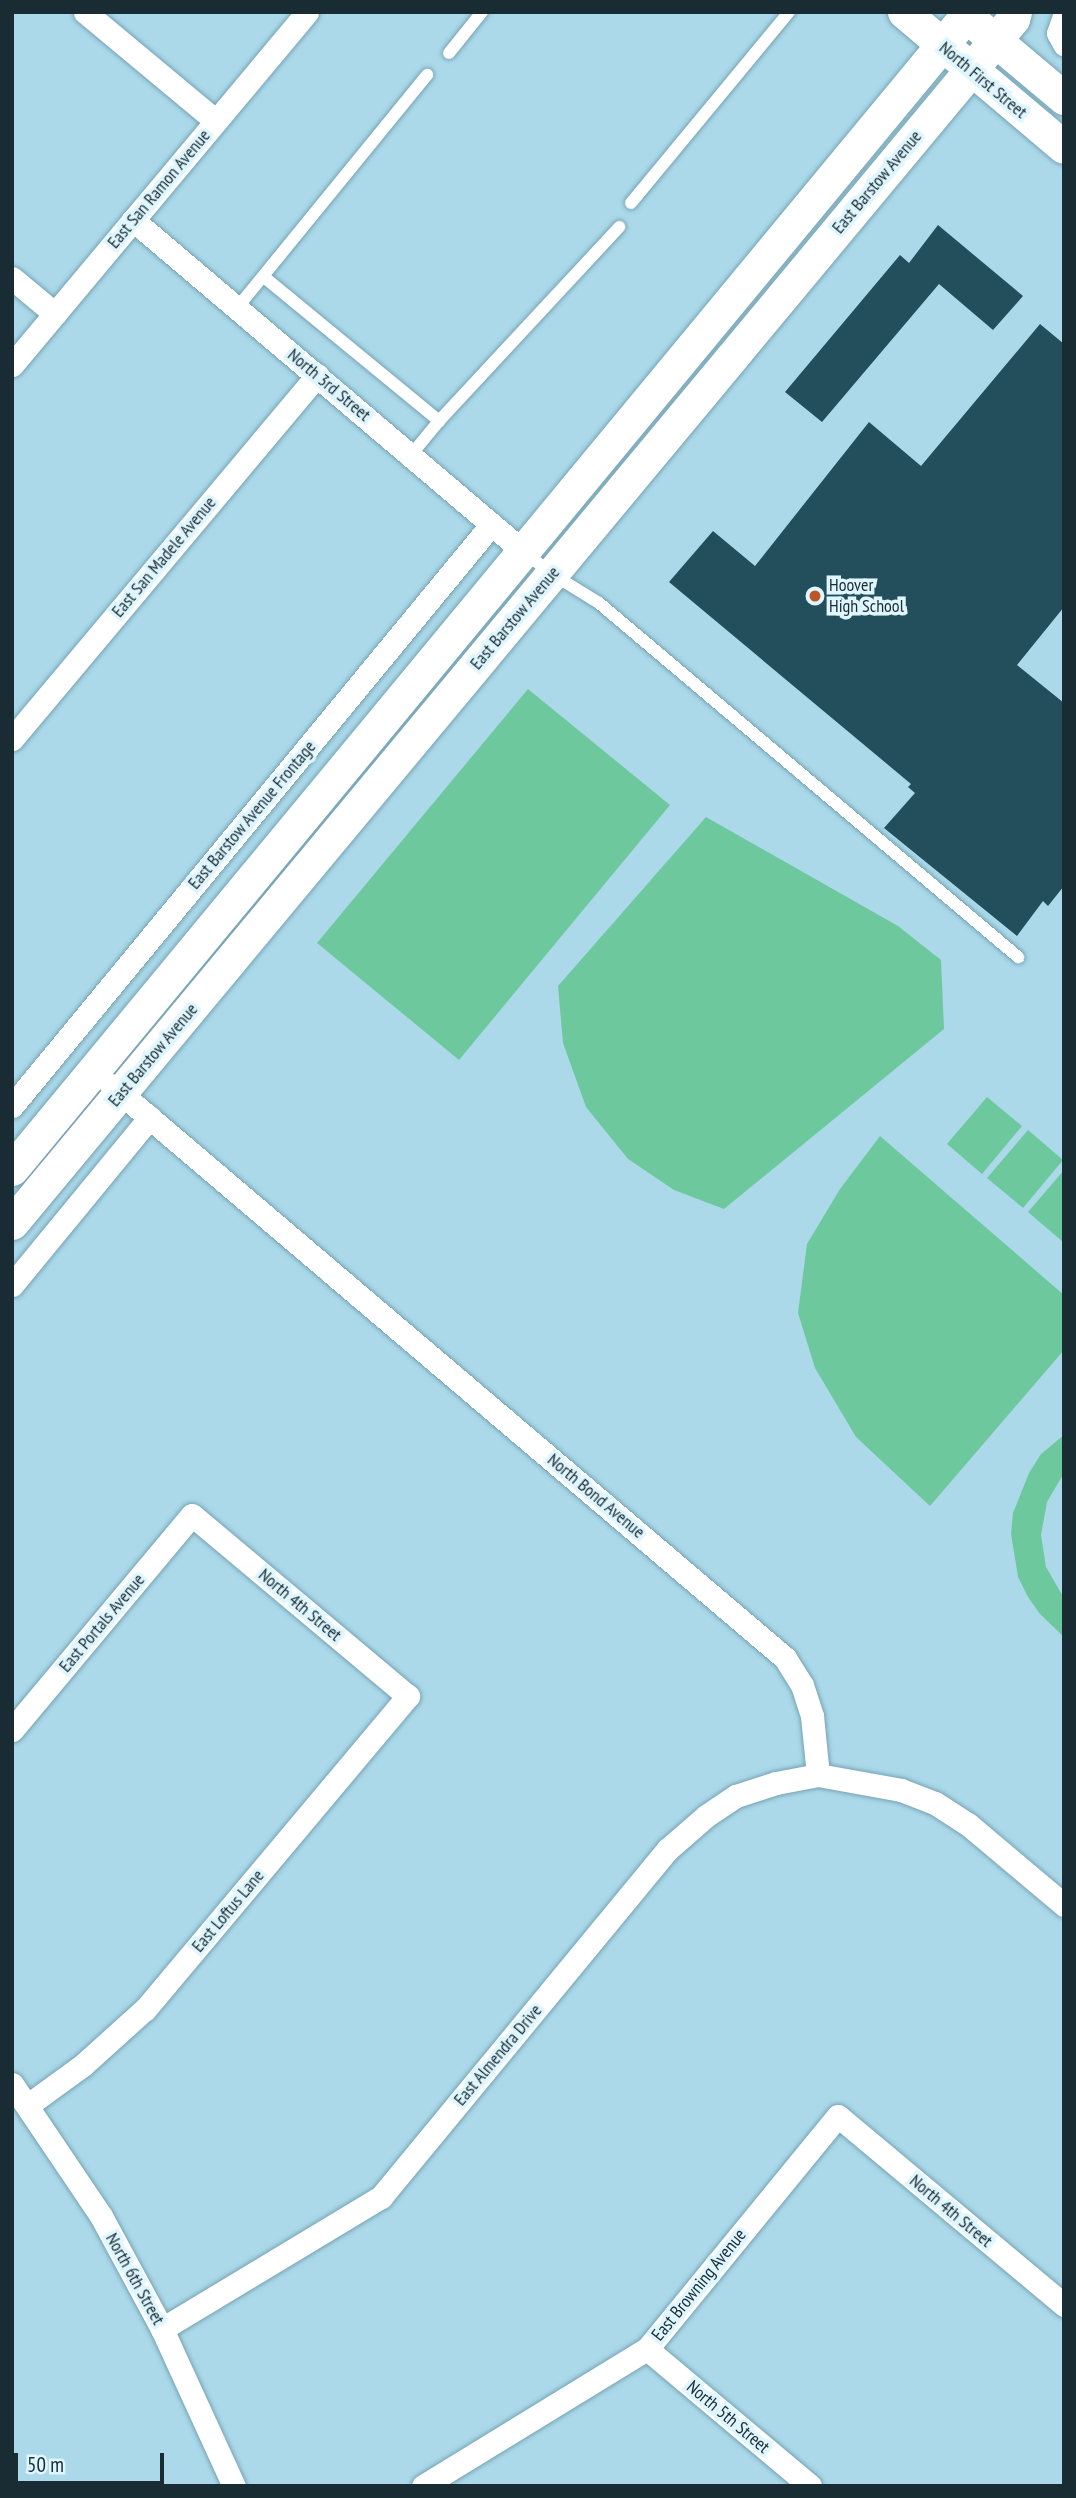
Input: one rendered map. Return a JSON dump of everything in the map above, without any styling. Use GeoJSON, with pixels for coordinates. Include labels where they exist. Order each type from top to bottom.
{"type":"FeatureCollection","features":[{"type":"Feature","properties":{"kind":"main road","name":"North First Street"},"geometry":{"type":"LineString","coordinates":[[904,12],[1064,147]]}},
{"type":"Feature","properties":{"kind":"main road","name":"East Barstow Avenue"},"geometry":{"type":"LineString","coordinates":[[12,1223],[1013,19],[1015,12]]}},
{"type":"Feature","properties":{"kind":"main road","name":"East Barstow Avenue"},"geometry":{"type":"LineString","coordinates":[[12,1169],[965,13]]}},
{"type":"Feature","properties":{"kind":"main road"},"geometry":{"type":"LineString","coordinates":[[965,13],[1064,98]]}},
{"type":"Feature","properties":{"kind":"street"},"geometry":{"type":"LineString","coordinates":[[85,12],[216,121]]}},
{"type":"Feature","properties":{"kind":"street","name":"East San Ramon Avenue"},"geometry":{"type":"LineString","coordinates":[[12,365],[307,12]]}},
{"type":"Feature","properties":{"kind":"street","name":"North 3rd Street"},"geometry":{"type":"LineString","coordinates":[[133,220],[523,552]]}},
{"type":"Feature","properties":{"kind":"street"},"geometry":{"type":"LineString","coordinates":[[12,278],[55,314]]}},
{"type":"Feature","properties":{"kind":"street","name":"East San Madele Avenue"},"geometry":{"type":"LineString","coordinates":[[12,739],[317,375]]}},
{"type":"Feature","properties":{"kind":"street","name":"East Barstow Avenue Frontage"},"geometry":{"type":"LineString","coordinates":[[12,1105],[491,525]]}},
{"type":"Feature","properties":{"kind":"street","name":"North Bond Avenue"},"geometry":{"type":"LineString","coordinates":[[94,1071],[785,1658],[802,1685],[812,1716],[818,1775]]}},
{"type":"Feature","properties":{"kind":"street"},"geometry":{"type":"LineString","coordinates":[[12,1285],[150,1117]]}},
{"type":"Feature","properties":{"kind":"street","name":"North 4th Street"},"geometry":{"type":"LineString","coordinates":[[192,1515],[408,1696]]}},
{"type":"Feature","properties":{"kind":"street","name":"East Portals Avenue"},"geometry":{"type":"LineString","coordinates":[[12,1730],[192,1515]]}},
{"type":"Feature","properties":{"kind":"street","name":"East Loftus Lane"},"geometry":{"type":"LineString","coordinates":[[28,2105],[83,2065],[145,2009],[408,1696]]}},
{"type":"Feature","properties":{"kind":"street"},"geometry":{"type":"LineString","coordinates":[[818,1775],[901,1790],[934,1803],[969,1825],[1064,1905]]}},
{"type":"Feature","properties":{"kind":"street","name":"East Almendra Drive"},"geometry":{"type":"LineString","coordinates":[[162,2329],[381,2197],[667,1850],[706,1816],[736,1796],[776,1783],[818,1775]]}},
{"type":"Feature","properties":{"kind":"street","name":"North 6th Street"},"geometry":{"type":"LineString","coordinates":[[12,2084],[101,2216],[162,2329],[234,2486]]}},
{"type":"Feature","properties":{"kind":"street","name":"North 4th Street"},"geometry":{"type":"LineString","coordinates":[[838,2116],[1064,2305]]}},
{"type":"Feature","properties":{"kind":"street","name":"East Browning Avenue"},"geometry":{"type":"LineString","coordinates":[[423,2486],[647,2349],[838,2116]]}},
{"type":"Feature","properties":{"kind":"street","name":"North 5th Street"},"geometry":{"type":"LineString","coordinates":[[647,2349],[810,2486]]}},
{"type":"Feature","properties":{"kind":"lane"},"geometry":{"type":"LineString","coordinates":[[449,53],[482,12]]}},
{"type":"Feature","properties":{"kind":"lane"},"geometry":{"type":"LineString","coordinates":[[631,203],[789,12]]}},
{"type":"Feature","properties":{"kind":"lane"},"geometry":{"type":"LineString","coordinates":[[237,308],[427,75]]}},
{"type":"Feature","properties":{"kind":"lane"},"geometry":{"type":"LineString","coordinates":[[411,455],[439,421],[619,228]]}},
{"type":"Feature","properties":{"kind":"lane"},"geometry":{"type":"LineString","coordinates":[[264,277],[439,421]]}},
{"type":"Feature","properties":{"kind":"lane"},"geometry":{"type":"LineString","coordinates":[[523,552],[552,575],[599,603],[1018,957]]}},
{"type":"Feature","properties":{"kind":"green space"},"geometry":{"type":"Polygon","coordinates":[[[528,689],[670,805],[459,1060],[317,943],[528,689]]]}},
{"type":"Feature","properties":{"kind":"green space"},"geometry":{"type":"Polygon","coordinates":[[[706,817],[898,926],[941,960],[944,1029],[724,1209],[674,1190],[628,1159],[586,1107],[563,1043],[558,986],[706,817]]]}},
{"type":"Feature","properties":{"kind":"green space"},"geometry":{"type":"Polygon","coordinates":[[[987,1097],[1022,1126],[982,1174],[947,1144],[987,1097]]]}},
{"type":"Feature","properties":{"kind":"green space"},"geometry":{"type":"Polygon","coordinates":[[[1028,1130],[1063,1160],[1023,1208],[987,1178],[1028,1130]]]}},
{"type":"Feature","properties":{"kind":"green space"},"geometry":{"type":"Polygon","coordinates":[[[880,1136],[1064,1295],[1064,1350],[930,1506],[856,1437],[815,1368],[798,1313],[807,1244],[840,1189],[880,1136]]]}},
{"type":"Feature","properties":{"kind":"green space"},"geometry":{"type":"Polygon","coordinates":[[[1064,1170],[1064,1241],[1063,1242],[1028,1212],[1064,1170]]]}},
{"type":"Feature","properties":{"kind":"green space"},"geometry":{"type":"Polygon","coordinates":[[[1064,1435],[1064,1473],[1047,1502],[1041,1535],[1046,1567],[1064,1598],[1064,1637],[1040,1614],[1028,1597],[1018,1577],[1011,1534],[1013,1513],[1029,1473],[1041,1454],[1064,1435]]]}},
{"type":"Feature","properties":{"kind":"building"},"geometry":{"type":"Polygon","coordinates":[[[938,225],[1023,296],[993,330],[939,284],[822,422],[785,392],[900,255],[909,263],[938,225]]]}},
{"type":"Feature","properties":{"kind":"building"},"geometry":{"type":"Polygon","coordinates":[[[1040,324],[1064,344],[1064,607],[1017,665],[1064,703],[1064,886],[1048,906],[1043,901],[1017,936],[884,828],[915,793],[908,787],[911,784],[669,582],[713,531],[755,566],[869,422],[921,466],[1040,324]]]}},
{"type":"Feature","properties":{"kind":"place","name":"Hoover High School"},"geometry":{"type":"Point","coordinates":[815,596]}}]}
